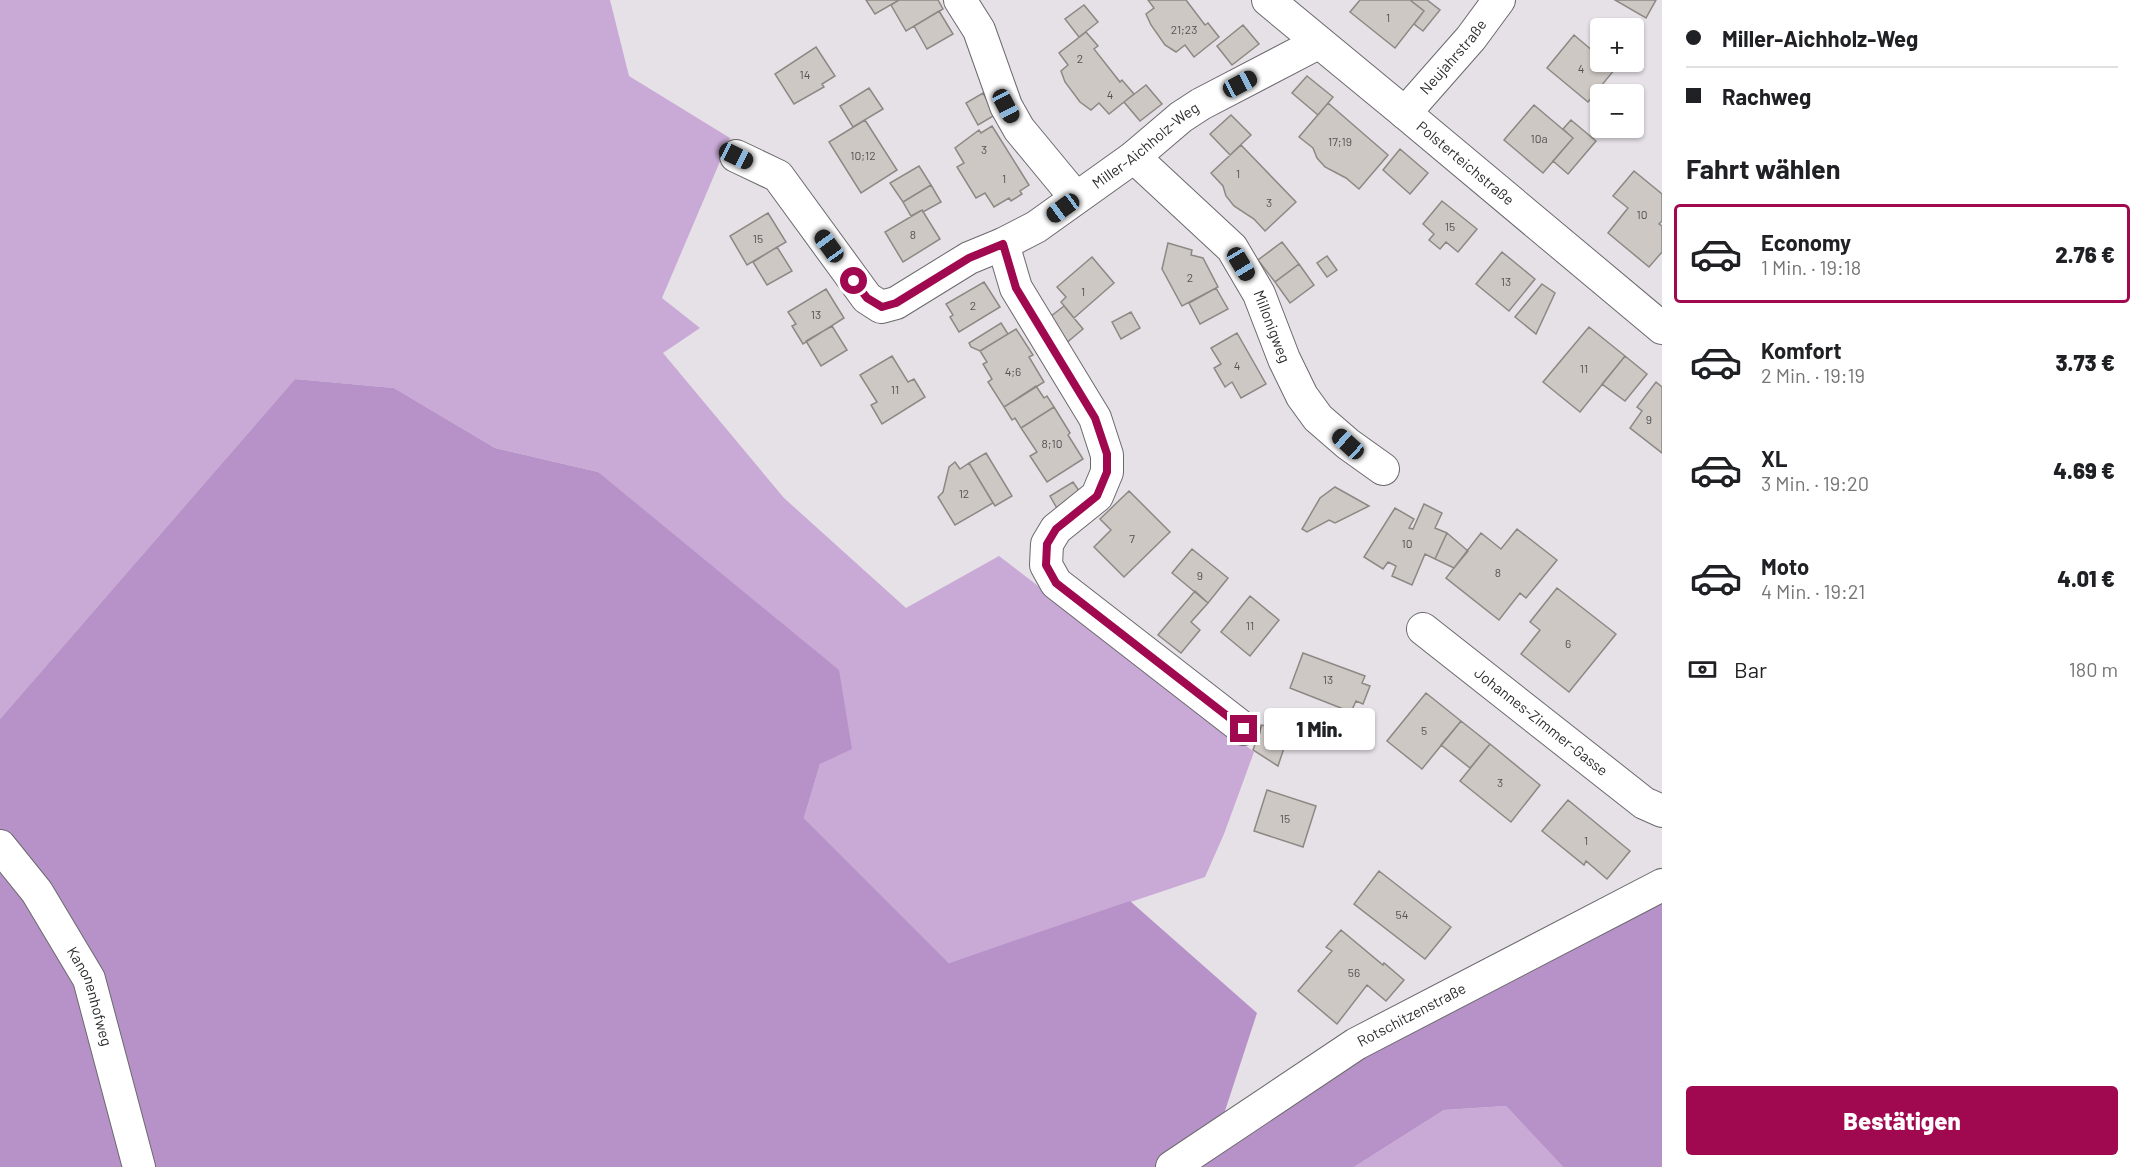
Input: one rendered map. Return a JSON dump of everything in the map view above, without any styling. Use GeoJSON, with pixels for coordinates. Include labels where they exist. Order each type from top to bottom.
{"type":"FeatureCollection","features":[{"type":"Feature","properties":{"kind":"street"},"geometry":{"type":"LineString","coordinates":[[960,0],[979,30],[1006,106],[1019,129],[1076,198]]}},
{"type":"Feature","properties":{"kind":"street","name":"Polsterteichstraße"},"geometry":{"type":"LineString","coordinates":[[1268,0],[1662,327]]}},
{"type":"Feature","properties":{"kind":"street","name":"Neujahrstraße"},"geometry":{"type":"LineString","coordinates":[[1406,113],[1471,38],[1499,0]]}},
{"type":"Feature","properties":{"kind":"street","name":"Miller-Aichholz-Weg"},"geometry":{"type":"LineString","coordinates":[[736,156],[778,176],[867,298],[882,307],[896,303],[969,258],[1003,244],[1036,226],[1134,157],[1191,110],[1318,43]]}},
{"type":"Feature","properties":{"kind":"street","name":"Millonigweg"},"geometry":{"type":"LineString","coordinates":[[1134,157],[1232,248],[1259,294],[1284,359],[1302,396],[1318,418],[1348,444],[1383,469]]}},
{"type":"Feature","properties":{"kind":"street"},"geometry":{"type":"LineString","coordinates":[[1003,244],[1016,288],[1095,418],[1107,454],[1107,472],[1097,496],[1056,529],[1047,544],[1046,565],[1056,583],[1244,729]]}},
{"type":"Feature","properties":{"kind":"street","name":"Johannes-Zimmer-Gasse"},"geometry":{"type":"LineString","coordinates":[[1423,629],[1644,803],[1662,811]]}},
{"type":"Feature","properties":{"kind":"street","name":"Kanonenhofweg"},"geometry":{"type":"LineString","coordinates":[[0,846],[37,892],[89,979],[139,1167]]}},
{"type":"Feature","properties":{"kind":"street","name":"Rotschitzenstraße"},"geometry":{"type":"LineString","coordinates":[[1172,1167],[1356,1044],[1662,885]]}},
{"type":"Feature","properties":{"kind":"shaded area"},"geometry":{"type":"Polygon","coordinates":[[[0,0],[610,0],[629,76],[730,138],[662,298],[700,328],[663,353],[784,498],[906,608],[999,556],[1254,752],[1224,834],[1205,877],[949,963],[804,818],[820,764],[598,472],[495,448],[394,388],[295,379],[0,719],[0,0]]]}},
{"type":"Feature","properties":{"kind":"shaded area"},"geometry":{"type":"Polygon","coordinates":[[[295,379],[394,388],[495,448],[598,472],[839,670],[852,749],[820,764],[804,818],[949,963],[1130,901],[1257,1013],[1224,1114],[1662,904],[1662,1167],[1563,1167],[1506,1106],[1444,1110],[1354,1167],[0,1167],[0,719],[295,379]]]}},
{"type":"Feature","properties":{"kind":"shaded area"},"geometry":{"type":"Polygon","coordinates":[[[1506,1106],[1563,1167],[1354,1167],[1444,1110],[1506,1106]]]}},
{"type":"Feature","properties":{"kind":"building"},"geometry":{"type":"Polygon","coordinates":[[[866,0],[899,0],[875,14],[866,0]]]}},
{"type":"Feature","properties":{"kind":"building"},"geometry":{"type":"Polygon","coordinates":[[[899,0],[938,0],[943,9],[906,31],[891,5],[899,0]]]}},
{"type":"Feature","properties":{"kind":"building"},"geometry":{"type":"Polygon","coordinates":[[[1148,0],[1186,0],[1205,25],[1208,23],[1219,37],[1194,57],[1185,45],[1176,52],[1165,45],[1151,25],[1146,14],[1154,8],[1148,0]]]}},
{"type":"Feature","properties":{"kind":"building"},"geometry":{"type":"Polygon","coordinates":[[[1360,0],[1410,0],[1424,11],[1395,48],[1350,12],[1360,0]]]}},
{"type":"Feature","properties":{"kind":"building"},"geometry":{"type":"Polygon","coordinates":[[[1410,0],[1427,0],[1440,10],[1423,31],[1414,24],[1424,11],[1410,0]]]}},
{"type":"Feature","properties":{"kind":"building"},"geometry":{"type":"Polygon","coordinates":[[[1615,0],[1656,0],[1646,18],[1615,0]]]}},
{"type":"Feature","properties":{"kind":"building"},"geometry":{"type":"Polygon","coordinates":[[[1084,5],[1098,22],[1079,37],[1065,19],[1084,5]]]}},
{"type":"Feature","properties":{"kind":"building"},"geometry":{"type":"Polygon","coordinates":[[[939,11],[953,34],[927,49],[914,26],[939,11]]]}},
{"type":"Feature","properties":{"kind":"building"},"geometry":{"type":"Polygon","coordinates":[[[1243,25],[1259,44],[1232,65],[1217,46],[1243,25]]]}},
{"type":"Feature","properties":{"kind":"building"},"geometry":{"type":"Polygon","coordinates":[[[1086,32],[1098,46],[1094,49],[1120,82],[1122,80],[1134,94],[1109,114],[1099,103],[1091,110],[1080,102],[1065,82],[1061,71],[1068,65],[1059,53],[1086,32]]]}},
{"type":"Feature","properties":{"kind":"building"},"geometry":{"type":"Polygon","coordinates":[[[1574,35],[1590,49],[1590,72],[1613,72],[1603,84],[1590,84],[1588,102],[1547,68],[1574,35]]]}},
{"type":"Feature","properties":{"kind":"building"},"geometry":{"type":"Polygon","coordinates":[[[816,47],[835,76],[822,84],[824,87],[794,104],[775,74],[816,47]]]}},
{"type":"Feature","properties":{"kind":"building"},"geometry":{"type":"Polygon","coordinates":[[[1307,76],[1333,97],[1318,115],[1292,93],[1307,76]]]}},
{"type":"Feature","properties":{"kind":"building"},"geometry":{"type":"Polygon","coordinates":[[[1146,85],[1162,104],[1140,121],[1124,102],[1146,85]]]}},
{"type":"Feature","properties":{"kind":"building"},"geometry":{"type":"Polygon","coordinates":[[[869,88],[883,109],[853,127],[840,106],[869,88]]]}},
{"type":"Feature","properties":{"kind":"building"},"geometry":{"type":"Polygon","coordinates":[[[983,93],[995,115],[978,125],[966,103],[983,93]]]}},
{"type":"Feature","properties":{"kind":"building"},"geometry":{"type":"Polygon","coordinates":[[[1328,103],[1388,155],[1359,189],[1346,178],[1325,167],[1317,158],[1313,148],[1299,137],[1328,103]]]}},
{"type":"Feature","properties":{"kind":"building"},"geometry":{"type":"Polygon","coordinates":[[[1534,105],[1573,138],[1543,173],[1504,140],[1534,105]]]}},
{"type":"Feature","properties":{"kind":"building"},"geometry":{"type":"Polygon","coordinates":[[[1231,115],[1251,135],[1230,155],[1210,134],[1231,115]]]}},
{"type":"Feature","properties":{"kind":"building"},"geometry":{"type":"Polygon","coordinates":[[[865,120],[897,170],[861,193],[829,142],[865,120]]]}},
{"type":"Feature","properties":{"kind":"building"},"geometry":{"type":"Polygon","coordinates":[[[1571,120],[1596,141],[1568,174],[1553,161],[1573,138],[1563,129],[1571,120]]]}},
{"type":"Feature","properties":{"kind":"building"},"geometry":{"type":"Polygon","coordinates":[[[992,126],[1029,185],[1020,191],[1022,194],[1011,201],[1009,198],[994,207],[985,193],[976,198],[957,167],[964,163],[955,148],[979,130],[981,133],[992,126]]]}},
{"type":"Feature","properties":{"kind":"building"},"geometry":{"type":"Polygon","coordinates":[[[1241,145],[1296,202],[1265,231],[1254,219],[1234,206],[1226,196],[1223,186],[1211,173],[1241,145]]]}},
{"type":"Feature","properties":{"kind":"building"},"geometry":{"type":"Polygon","coordinates":[[[1400,149],[1428,173],[1410,194],[1383,170],[1400,149]]]}},
{"type":"Feature","properties":{"kind":"building"},"geometry":{"type":"Polygon","coordinates":[[[919,166],[931,185],[903,202],[890,183],[919,166]]]}},
{"type":"Feature","properties":{"kind":"building"},"geometry":{"type":"Polygon","coordinates":[[[1634,171],[1662,194],[1662,221],[1659,224],[1662,226],[1662,252],[1649,267],[1608,233],[1628,208],[1613,196],[1634,171]]]}},
{"type":"Feature","properties":{"kind":"building"},"geometry":{"type":"Polygon","coordinates":[[[931,185],[941,202],[911,216],[903,202],[931,185]]]}},
{"type":"Feature","properties":{"kind":"building"},"geometry":{"type":"Polygon","coordinates":[[[1442,201],[1477,229],[1458,252],[1446,242],[1440,249],[1429,240],[1434,234],[1423,224],[1442,201]]]}},
{"type":"Feature","properties":{"kind":"building"},"geometry":{"type":"Polygon","coordinates":[[[922,210],[940,239],[903,262],[885,232],[922,210]]]}},
{"type":"Feature","properties":{"kind":"building"},"geometry":{"type":"Polygon","coordinates":[[[768,213],[786,242],[747,265],[730,236],[768,213]]]}},
{"type":"Feature","properties":{"kind":"building"},"geometry":{"type":"Polygon","coordinates":[[[1282,242],[1299,264],[1275,282],[1258,260],[1282,242]]]}},
{"type":"Feature","properties":{"kind":"building"},"geometry":{"type":"Polygon","coordinates":[[[1168,243],[1192,250],[1191,255],[1203,258],[1218,287],[1182,306],[1162,269],[1168,243]]]}},
{"type":"Feature","properties":{"kind":"building"},"geometry":{"type":"Polygon","coordinates":[[[777,247],[792,271],[767,285],[753,262],[777,247]]]}},
{"type":"Feature","properties":{"kind":"building"},"geometry":{"type":"Polygon","coordinates":[[[1502,252],[1535,279],[1509,311],[1476,284],[1502,252]]]}},
{"type":"Feature","properties":{"kind":"building"},"geometry":{"type":"Polygon","coordinates":[[[1327,256],[1337,270],[1327,277],[1317,263],[1327,256]]]}},
{"type":"Feature","properties":{"kind":"building"},"geometry":{"type":"Polygon","coordinates":[[[1092,257],[1114,283],[1074,318],[1061,302],[1066,297],[1057,287],[1092,257]]]}},
{"type":"Feature","properties":{"kind":"building"},"geometry":{"type":"Polygon","coordinates":[[[1299,264],[1314,285],[1290,303],[1275,282],[1299,264]]]}},
{"type":"Feature","properties":{"kind":"building"},"geometry":{"type":"Polygon","coordinates":[[[984,282],[1000,307],[959,332],[950,317],[953,315],[946,304],[984,282]]]}},
{"type":"Feature","properties":{"kind":"building"},"geometry":{"type":"Polygon","coordinates":[[[1542,284],[1555,293],[1536,334],[1515,317],[1542,284]]]}},
{"type":"Feature","properties":{"kind":"building"},"geometry":{"type":"Polygon","coordinates":[[[1216,288],[1228,309],[1200,324],[1189,303],[1216,288]]]}},
{"type":"Feature","properties":{"kind":"building"},"geometry":{"type":"Polygon","coordinates":[[[826,289],[844,318],[803,344],[792,326],[796,324],[788,312],[826,289]]]}},
{"type":"Feature","properties":{"kind":"building"},"geometry":{"type":"Polygon","coordinates":[[[1064,306],[1083,329],[1065,344],[1050,317],[1064,306]]]}},
{"type":"Feature","properties":{"kind":"building"},"geometry":{"type":"Polygon","coordinates":[[[1131,312],[1140,328],[1121,339],[1112,322],[1131,312]]]}},
{"type":"Feature","properties":{"kind":"building"},"geometry":{"type":"Polygon","coordinates":[[[1001,323],[1008,334],[980,351],[971,347],[969,343],[1001,323]]]}},
{"type":"Feature","properties":{"kind":"building"},"geometry":{"type":"Polygon","coordinates":[[[832,326],[847,350],[821,366],[806,341],[832,326]]]}},
{"type":"Feature","properties":{"kind":"building"},"geometry":{"type":"Polygon","coordinates":[[[1589,327],[1625,356],[1580,412],[1543,382],[1589,327]]]}},
{"type":"Feature","properties":{"kind":"building"},"geometry":{"type":"Polygon","coordinates":[[[1016,329],[1033,355],[1029,357],[1044,382],[1004,407],[988,382],[992,379],[983,364],[987,362],[980,351],[1016,329]]]}},
{"type":"Feature","properties":{"kind":"building"},"geometry":{"type":"Polygon","coordinates":[[[1237,333],[1266,384],[1241,398],[1232,382],[1225,387],[1214,368],[1221,364],[1211,348],[1237,333]]]}},
{"type":"Feature","properties":{"kind":"building"},"geometry":{"type":"Polygon","coordinates":[[[892,356],[908,382],[914,379],[925,397],[882,424],[871,405],[877,402],[860,375],[892,356]]]}},
{"type":"Feature","properties":{"kind":"building"},"geometry":{"type":"Polygon","coordinates":[[[1625,356],[1647,374],[1625,401],[1602,384],[1625,356]]]}},
{"type":"Feature","properties":{"kind":"building"},"geometry":{"type":"Polygon","coordinates":[[[1656,382],[1662,387],[1662,453],[1630,428],[1642,411],[1637,407],[1656,382]]]}},
{"type":"Feature","properties":{"kind":"building"},"geometry":{"type":"Polygon","coordinates":[[[1036,386],[1044,398],[1047,396],[1054,407],[1021,428],[1015,418],[1012,420],[1004,407],[1036,386]]]}},
{"type":"Feature","properties":{"kind":"building"},"geometry":{"type":"Polygon","coordinates":[[[1054,407],[1083,459],[1047,482],[1030,456],[1037,452],[1021,428],[1054,407]]]}},
{"type":"Feature","properties":{"kind":"building"},"geometry":{"type":"Polygon","coordinates":[[[986,453],[1012,496],[995,506],[969,463],[986,453]]]}},
{"type":"Feature","properties":{"kind":"building"},"geometry":{"type":"Polygon","coordinates":[[[955,462],[960,469],[969,463],[993,503],[955,525],[938,497],[943,492],[949,467],[955,462]]]}},
{"type":"Feature","properties":{"kind":"building"},"geometry":{"type":"Polygon","coordinates":[[[1073,482],[1082,495],[1058,510],[1050,496],[1073,482]]]}},
{"type":"Feature","properties":{"kind":"building"},"geometry":{"type":"Polygon","coordinates":[[[1335,487],[1369,506],[1335,523],[1329,520],[1307,532],[1302,529],[1320,498],[1335,487]]]}},
{"type":"Feature","properties":{"kind":"building"},"geometry":{"type":"Polygon","coordinates":[[[1129,491],[1170,532],[1124,577],[1094,547],[1111,530],[1100,519],[1129,491]]]}},
{"type":"Feature","properties":{"kind":"building"},"geometry":{"type":"Polygon","coordinates":[[[1424,504],[1442,513],[1435,528],[1447,533],[1435,559],[1425,554],[1412,585],[1392,576],[1396,566],[1388,562],[1383,569],[1364,557],[1395,508],[1414,519],[1409,528],[1413,529],[1424,504]]]}},
{"type":"Feature","properties":{"kind":"building"},"geometry":{"type":"Polygon","coordinates":[[[1517,529],[1557,560],[1526,598],[1520,593],[1499,620],[1446,578],[1481,533],[1501,549],[1517,529]]]}},
{"type":"Feature","properties":{"kind":"building"},"geometry":{"type":"Polygon","coordinates":[[[1447,533],[1468,551],[1454,568],[1435,559],[1447,533]]]}},
{"type":"Feature","properties":{"kind":"building"},"geometry":{"type":"Polygon","coordinates":[[[1192,549],[1228,578],[1208,603],[1172,573],[1192,549]]]}},
{"type":"Feature","properties":{"kind":"building"},"geometry":{"type":"Polygon","coordinates":[[[1557,588],[1616,634],[1569,692],[1521,654],[1540,630],[1530,622],[1557,588]]]}},
{"type":"Feature","properties":{"kind":"building"},"geometry":{"type":"Polygon","coordinates":[[[1195,591],[1208,603],[1191,622],[1200,630],[1181,653],[1158,635],[1195,591]]]}},
{"type":"Feature","properties":{"kind":"building"},"geometry":{"type":"Polygon","coordinates":[[[1250,596],[1279,620],[1250,656],[1221,632],[1250,596]]]}},
{"type":"Feature","properties":{"kind":"building"},"geometry":{"type":"Polygon","coordinates":[[[1303,653],[1365,676],[1362,683],[1370,686],[1363,704],[1356,701],[1351,712],[1290,688],[1303,653]]]}},
{"type":"Feature","properties":{"kind":"building"},"geometry":{"type":"Polygon","coordinates":[[[1426,693],[1461,721],[1422,769],[1387,741],[1426,693]]]}},
{"type":"Feature","properties":{"kind":"building"},"geometry":{"type":"Polygon","coordinates":[[[1461,721],[1490,744],[1470,768],[1441,745],[1461,721]]]}},
{"type":"Feature","properties":{"kind":"building"},"geometry":{"type":"Polygon","coordinates":[[[1262,725],[1285,733],[1282,744],[1285,745],[1278,766],[1253,750],[1262,725]]]}},
{"type":"Feature","properties":{"kind":"building"},"geometry":{"type":"Polygon","coordinates":[[[1490,744],[1540,785],[1511,822],[1460,781],[1490,744]]]}},
{"type":"Feature","properties":{"kind":"building"},"geometry":{"type":"Polygon","coordinates":[[[1267,790],[1316,806],[1303,847],[1254,831],[1267,790]]]}},
{"type":"Feature","properties":{"kind":"building"},"geometry":{"type":"Polygon","coordinates":[[[1568,800],[1630,851],[1607,879],[1586,861],[1584,865],[1542,831],[1568,800]]]}},
{"type":"Feature","properties":{"kind":"building"},"geometry":{"type":"Polygon","coordinates":[[[1379,871],[1451,927],[1425,959],[1354,904],[1379,871]]]}},
{"type":"Feature","properties":{"kind":"building"},"geometry":{"type":"Polygon","coordinates":[[[1341,930],[1404,980],[1386,1001],[1367,985],[1337,1024],[1298,991],[1332,951],[1326,947],[1341,930]]]}},
{"type":"Feature","properties":{"kind":"route"},"geometry":{"type":"LineString","coordinates":[[854,281],[867,298],[882,307],[896,303],[969,258],[1003,244],[1016,288],[1095,418],[1107,454],[1107,472],[1097,496],[1056,529],[1047,544],[1046,565],[1056,583],[1244,729]]}}]}
